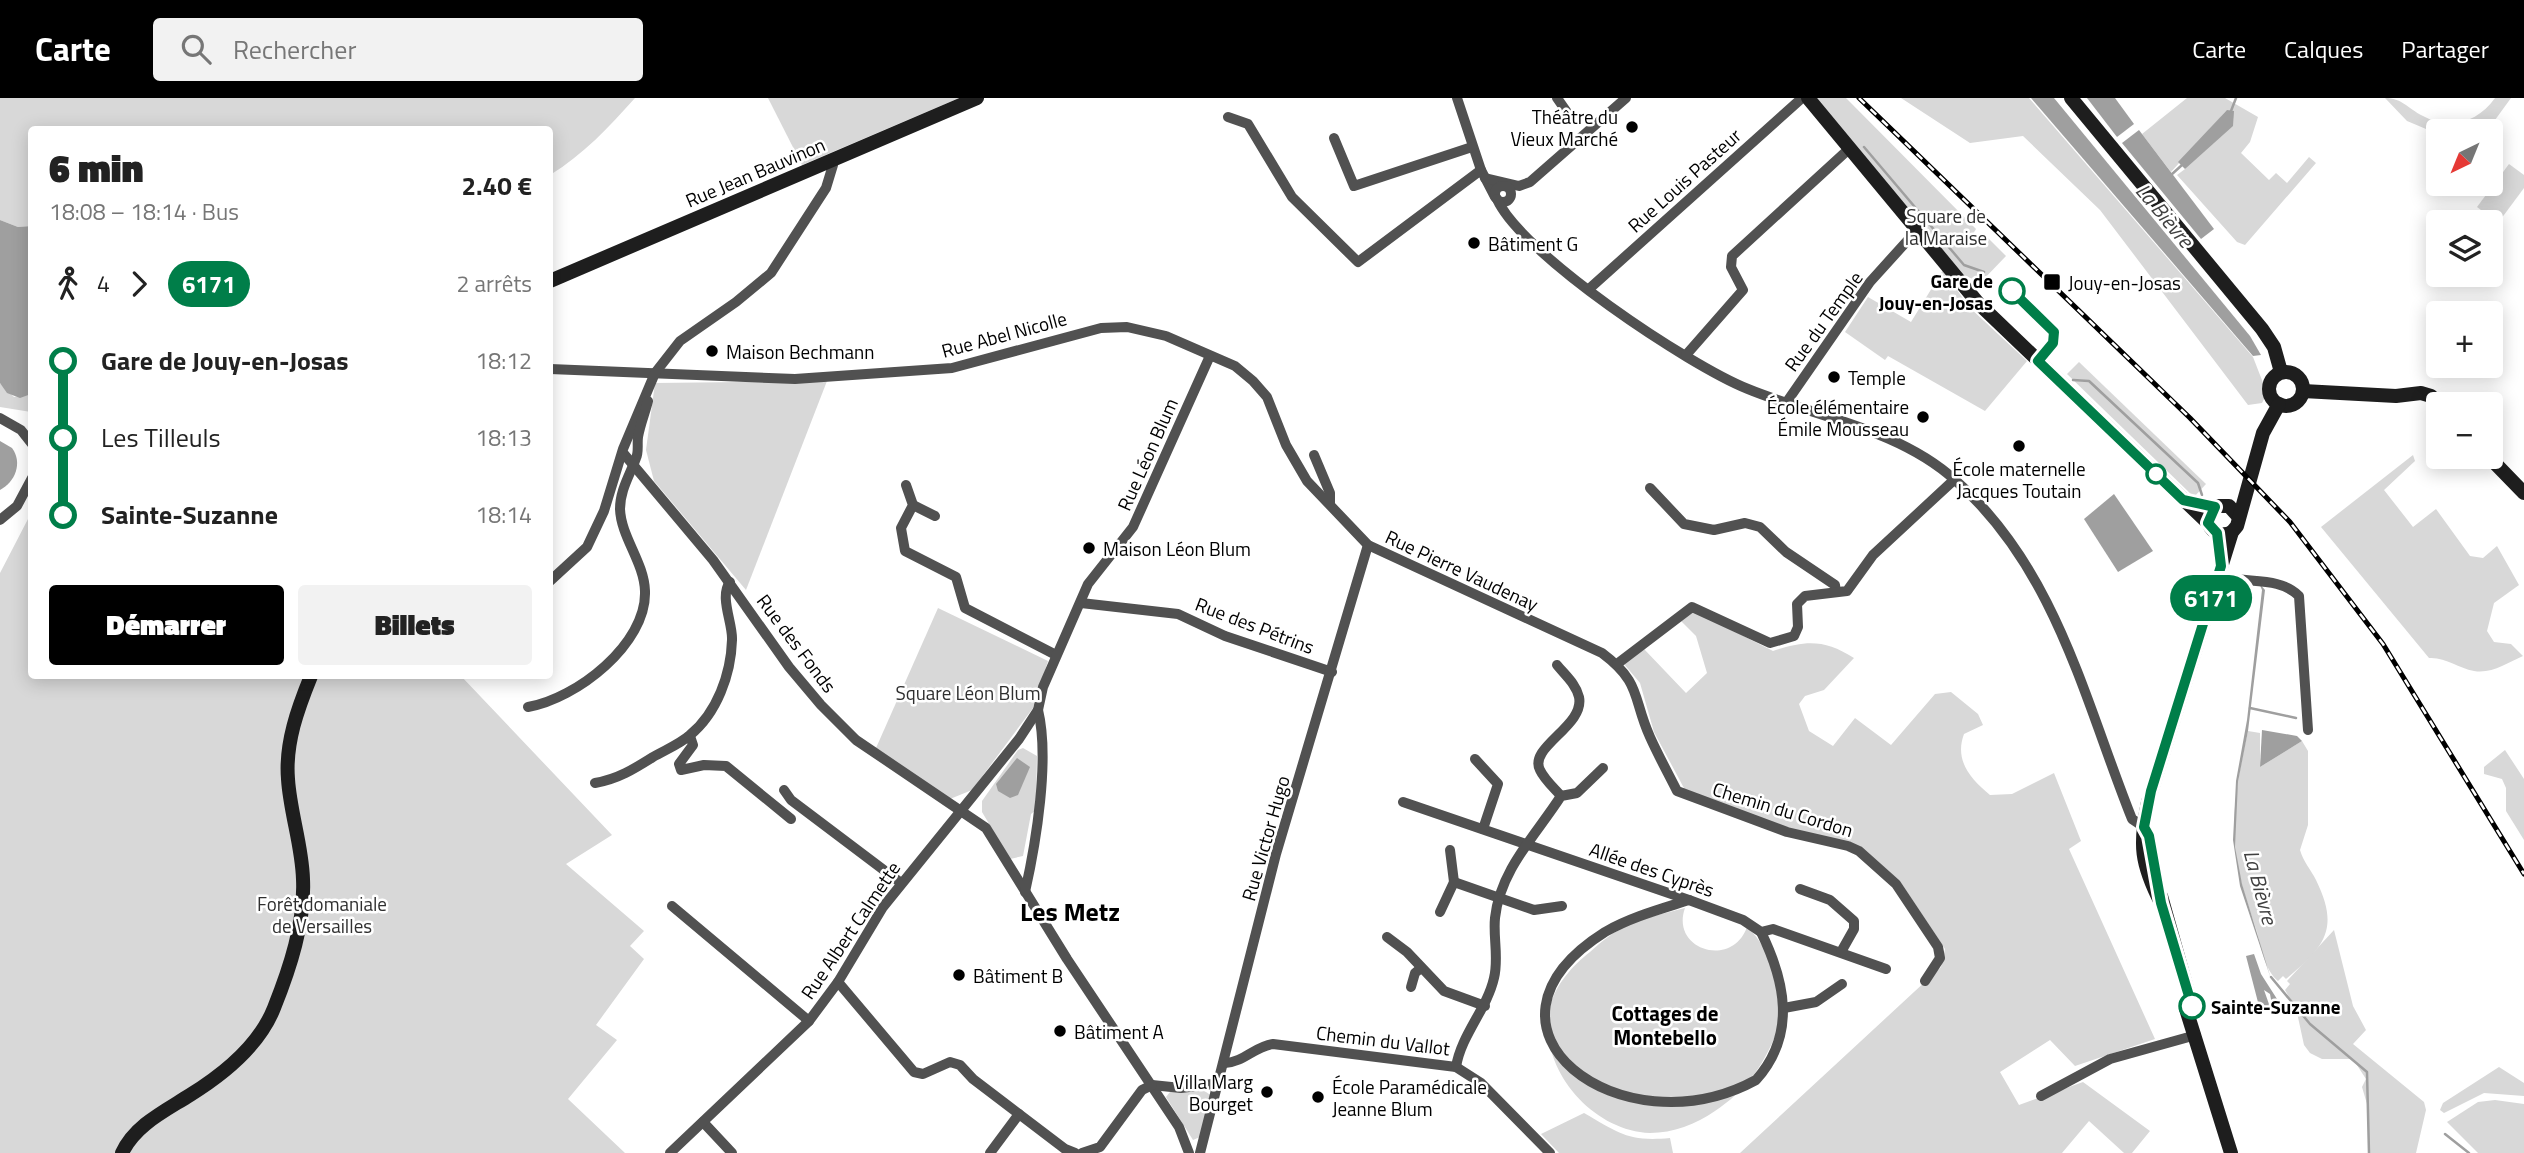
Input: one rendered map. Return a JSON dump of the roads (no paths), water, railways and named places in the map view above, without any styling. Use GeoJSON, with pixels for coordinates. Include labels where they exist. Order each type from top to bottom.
{"type":"FeatureCollection","features":[{"type":"Feature","properties":{"kind":"main road","name":"Rue Jean Bauvinon"},"geometry":{"type":"LineString","coordinates":[[553,280],[977,98]]}},
{"type":"Feature","properties":{"kind":"main road"},"geometry":{"type":"LineString","coordinates":[[1808,98],[1978,303],[2084,404],[2100,428],[2135,454],[2183,500],[2219,529],[2237,526],[2263,433],[2278,404]]}},
{"type":"Feature","properties":{"kind":"main road"},"geometry":{"type":"LineString","coordinates":[[2071,98],[2267,336],[2274,347],[2281,372]]}},
{"type":"Feature","properties":{"kind":"main road"},"geometry":{"type":"LineString","coordinates":[[2278,404],[2295,403],[2303,391],[2295,374],[2281,372]]}},
{"type":"Feature","properties":{"kind":"main road"},"geometry":{"type":"LineString","coordinates":[[2278,404],[2270,394],[2270,385],[2281,372]]}},
{"type":"Feature","properties":{"kind":"main road"},"geometry":{"type":"LineString","coordinates":[[2303,391],[2396,396],[2426,394]]}},
{"type":"Feature","properties":{"kind":"main road"},"geometry":{"type":"LineString","coordinates":[[2501,469],[2524,493]]}},
{"type":"Feature","properties":{"kind":"main road"},"geometry":{"type":"LineString","coordinates":[[2231,1153],[2180,988],[2180,973],[2161,903],[2147,870],[2142,849],[2151,791],[2220,571],[2220,506],[2250,478]]}},
{"type":"Feature","properties":{"kind":"main road"},"geometry":{"type":"LineString","coordinates":[[2183,500],[2233,509],[2238,516]]}},
{"type":"Feature","properties":{"kind":"main road"},"geometry":{"type":"LineString","coordinates":[[122,1153],[131,1138],[146,1123],[194,1093],[246,1052],[264,1030],[273,1010],[292,955],[302,909],[303,877],[289,793],[288,757],[295,722],[310,679]]}},
{"type":"Feature","properties":{"kind":"street"},"geometry":{"type":"LineString","coordinates":[[1457,98],[1483,174],[1500,199],[1507,218],[1531,245],[1589,289],[1686,355],[1745,388],[1897,442],[1955,479],[2009,537],[2036,579],[2091,702],[2132,819],[2144,827]]}},
{"type":"Feature","properties":{"kind":"street"},"geometry":{"type":"LineString","coordinates":[[1557,98],[1586,134]]}},
{"type":"Feature","properties":{"kind":"street"},"geometry":{"type":"LineString","coordinates":[[1500,199],[1535,179],[1626,98]]}},
{"type":"Feature","properties":{"kind":"street","name":"Rue Louis Pasteur"},"geometry":{"type":"LineString","coordinates":[[1589,289],[1802,98]]}},
{"type":"Feature","properties":{"kind":"street"},"geometry":{"type":"LineString","coordinates":[[1228,117],[1248,124],[1292,197],[1358,262],[1483,174]]}},
{"type":"Feature","properties":{"kind":"street"},"geometry":{"type":"LineString","coordinates":[[1334,138],[1354,186],[1472,147]]}},
{"type":"Feature","properties":{"kind":"street"},"geometry":{"type":"LineString","coordinates":[[1686,355],[1742,290],[1731,267],[1732,256],[1850,148]]}},
{"type":"Feature","properties":{"kind":"street"},"geometry":{"type":"LineString","coordinates":[[528,706],[544,704],[604,667],[618,656],[638,628],[645,590],[620,513],[621,498],[632,464],[637,457],[648,391],[655,373],[680,341],[736,302],[771,273],[826,188],[832,160]]}},
{"type":"Feature","properties":{"kind":"street"},"geometry":{"type":"LineString","coordinates":[[1483,174],[1502,184],[1511,193],[1500,199]]}},
{"type":"Feature","properties":{"kind":"street"},"geometry":{"type":"LineString","coordinates":[[1502,184],[1518,186],[1535,179]]}},
{"type":"Feature","properties":{"kind":"street","name":"Rue du Temple"},"geometry":{"type":"LineString","coordinates":[[1786,403],[1870,282],[1917,230]]}},
{"type":"Feature","properties":{"kind":"street","name":"Rue Abel Nicolle"},"geometry":{"type":"LineString","coordinates":[[553,369],[795,379],[952,368],[1064,335],[1101,328],[1127,327],[1166,336],[1209,358]]}},
{"type":"Feature","properties":{"kind":"street","name":"Rue Pierre Vaudenay"},"geometry":{"type":"LineString","coordinates":[[1209,358],[1235,366],[1267,397],[1286,445],[1307,481],[1368,545],[1602,653],[1617,664]]}},
{"type":"Feature","properties":{"kind":"street","name":"Rue Léon Blum"},"geometry":{"type":"LineString","coordinates":[[964,810],[1020,739],[1038,710],[1056,655],[1096,569],[1133,527],[1142,512],[1209,358]]}},
{"type":"Feature","properties":{"kind":"street"},"geometry":{"type":"LineString","coordinates":[[553,578],[587,547],[604,511],[642,397],[648,391]]}},
{"type":"Feature","properties":{"kind":"street"},"geometry":{"type":"LineString","coordinates":[[0,418],[21,430],[28,439]]}},
{"type":"Feature","properties":{"kind":"street","name":"Rue des Fonds"},"geometry":{"type":"LineString","coordinates":[[624,454],[730,582],[789,667],[831,715],[856,740],[942,800],[964,810],[986,828],[1152,1085],[1188,1148]]}},
{"type":"Feature","properties":{"kind":"street"},"geometry":{"type":"LineString","coordinates":[[1314,454],[1330,493],[1330,503]]}},
{"type":"Feature","properties":{"kind":"street"},"geometry":{"type":"LineString","coordinates":[[1617,664],[1692,607],[1770,643],[1794,636],[1798,628],[1797,604],[1805,596],[1847,591],[1873,555],[1955,479]]}},
{"type":"Feature","properties":{"kind":"street"},"geometry":{"type":"LineString","coordinates":[[0,520],[17,506],[28,485]]}},
{"type":"Feature","properties":{"kind":"street"},"geometry":{"type":"LineString","coordinates":[[906,485],[913,505],[935,516]]}},
{"type":"Feature","properties":{"kind":"street"},"geometry":{"type":"LineString","coordinates":[[1650,488],[1684,524],[1707,530],[1745,523],[1760,527],[1786,552],[1835,585],[1836,592]]}},
{"type":"Feature","properties":{"kind":"street"},"geometry":{"type":"LineString","coordinates":[[913,505],[901,527],[905,551],[956,577],[965,608],[1056,655]]}},
{"type":"Feature","properties":{"kind":"street","name":"Rue Victor Hugo"},"geometry":{"type":"LineString","coordinates":[[1202,1148],[1276,854],[1368,545]]}},
{"type":"Feature","properties":{"kind":"street"},"geometry":{"type":"LineString","coordinates":[[2220,571],[2231,580],[2279,584],[2298,596],[2308,730]]}},
{"type":"Feature","properties":{"kind":"street"},"geometry":{"type":"LineString","coordinates":[[595,783],[615,779],[690,736],[721,693],[731,658],[732,636],[726,593],[730,582]]}},
{"type":"Feature","properties":{"kind":"street","name":"Rue des Pétrins"},"geometry":{"type":"LineString","coordinates":[[1081,603],[1178,614],[1225,636],[1332,672]]}},
{"type":"Feature","properties":{"kind":"street","name":"Chemin du Cordon"},"geometry":{"type":"LineString","coordinates":[[1617,664],[1635,685],[1648,734],[1677,791],[1787,832],[1848,845],[1859,851],[1896,884],[1938,947],[1940,958],[1925,981]]}},
{"type":"Feature","properties":{"kind":"street"},"geometry":{"type":"LineString","coordinates":[[1557,665],[1574,685],[1580,699],[1570,722],[1541,753],[1537,762],[1540,771],[1561,796]]}},
{"type":"Feature","properties":{"kind":"street"},"geometry":{"type":"LineString","coordinates":[[1025,892],[1039,809],[1041,750],[1038,710]]}},
{"type":"Feature","properties":{"kind":"street"},"geometry":{"type":"LineString","coordinates":[[690,736],[693,745],[679,764],[681,770],[704,765],[726,766],[791,819]]}},
{"type":"Feature","properties":{"kind":"street"},"geometry":{"type":"LineString","coordinates":[[1020,739],[1041,750]]}},
{"type":"Feature","properties":{"kind":"street"},"geometry":{"type":"LineString","coordinates":[[1475,759],[1498,784],[1483,829]]}},
{"type":"Feature","properties":{"kind":"street"},"geometry":{"type":"LineString","coordinates":[[1456,1067],[1458,1055],[1485,1006],[1495,976],[1494,921],[1499,899],[1525,844],[1536,835],[1561,796],[1577,793],[1603,768]]}},
{"type":"Feature","properties":{"kind":"street"},"geometry":{"type":"LineString","coordinates":[[784,790],[792,800],[901,883]]}},
{"type":"Feature","properties":{"kind":"street","name":"Allée des Cyprès"},"geometry":{"type":"LineString","coordinates":[[1403,802],[1689,900],[1742,920],[1760,932],[1773,929],[1886,969]]}},
{"type":"Feature","properties":{"kind":"street","name":"Rue Albert Calmette"},"geometry":{"type":"LineString","coordinates":[[670,1153],[809,1021],[838,982],[873,922],[901,883],[964,810]]}},
{"type":"Feature","properties":{"kind":"street"},"geometry":{"type":"LineString","coordinates":[[1440,912],[1454,882],[1450,850]]}},
{"type":"Feature","properties":{"kind":"street"},"geometry":{"type":"LineString","coordinates":[[1008,864],[1025,862],[1031,858]]}},
{"type":"Feature","properties":{"kind":"street"},"geometry":{"type":"LineString","coordinates":[[1454,882],[1534,910],[1562,906]]}},
{"type":"Feature","properties":{"kind":"street"},"geometry":{"type":"LineString","coordinates":[[1800,889],[1830,900],[1854,921],[1854,929],[1841,952]]}},
{"type":"Feature","properties":{"kind":"street"},"geometry":{"type":"LineString","coordinates":[[1551,1062],[1544,1027],[1546,1002],[1567,966],[1592,942],[1612,929],[1689,900]]}},
{"type":"Feature","properties":{"kind":"street"},"geometry":{"type":"LineString","coordinates":[[672,906],[809,1021]]}},
{"type":"Feature","properties":{"kind":"street"},"geometry":{"type":"LineString","coordinates":[[1734,1102],[1763,1072],[1772,1056],[1783,1024],[1784,1008],[1776,964],[1760,932]]}},
{"type":"Feature","properties":{"kind":"street"},"geometry":{"type":"LineString","coordinates":[[1387,937],[1444,991],[1485,1006]]}},
{"type":"Feature","properties":{"kind":"street"},"geometry":{"type":"LineString","coordinates":[[1411,987],[1415,973],[1421,968]]}},
{"type":"Feature","properties":{"kind":"street"},"geometry":{"type":"LineString","coordinates":[[838,982],[914,1072],[923,1074],[950,1062],[960,1065],[973,1079],[1074,1153]]}},
{"type":"Feature","properties":{"kind":"street"},"geometry":{"type":"LineString","coordinates":[[1784,1008],[1816,1002],[1842,984]]}},
{"type":"Feature","properties":{"kind":"street"},"geometry":{"type":"LineString","coordinates":[[2041,1096],[2110,1059],[2196,1035]]}},
{"type":"Feature","properties":{"kind":"street","name":"Chemin du Vallot"},"geometry":{"type":"LineString","coordinates":[[1225,1063],[1241,1061],[1256,1049],[1273,1044],[1456,1067],[1481,1083],[1550,1153]]}},
{"type":"Feature","properties":{"kind":"street"},"geometry":{"type":"LineString","coordinates":[[1082,1153],[1099,1150],[1142,1090],[1152,1085],[1181,1088],[1220,1083]]}},
{"type":"Feature","properties":{"kind":"street"},"geometry":{"type":"LineString","coordinates":[[990,1153],[1019,1114]]}},
{"type":"Feature","properties":{"kind":"street"},"geometry":{"type":"LineString","coordinates":[[703,1122],[732,1153]]}},
{"type":"Feature","properties":{"kind":"street"},"geometry":{"type":"LineString","coordinates":[[1188,1148],[1202,1148]]}},
{"type":"Feature","properties":{"kind":"waterway"},"geometry":{"type":"LineString","coordinates":[[2231,111],[2236,98]]}},
{"type":"Feature","properties":{"kind":"waterway"},"geometry":{"type":"LineString","coordinates":[[1864,147],[1964,265],[1984,272]]}},
{"type":"Feature","properties":{"kind":"waterway"},"geometry":{"type":"LineString","coordinates":[[2171,175],[2182,165]]}},
{"type":"Feature","properties":{"kind":"waterway","name":"La Bièvre"},"geometry":{"type":"LineString","coordinates":[[2073,380],[2089,381],[2198,483],[2202,495]]}},
{"type":"Feature","properties":{"kind":"waterway"},"geometry":{"type":"LineString","coordinates":[[2250,708],[2296,718]]}},
{"type":"Feature","properties":{"kind":"waterway","name":"La Bièvre"},"geometry":{"type":"LineString","coordinates":[[2271,977],[2310,1024],[2367,1072],[2369,1153]]}},
{"type":"Feature","properties":{"kind":"waterway","name":"La Bièvre"},"geometry":{"type":"LineString","coordinates":[[2445,1134],[2469,1153]]}},
{"type":"Feature","properties":{"kind":"railway"},"geometry":{"type":"LineString","coordinates":[[1859,98],[2190,418],[2290,522],[2383,644],[2524,874]]}},
{"type":"Feature","properties":{"kind":"place","name":"Théâtre du Vieux Marché"},"geometry":{"type":"Point","coordinates":[1632,127]}},
{"type":"Feature","properties":{"kind":"place","name":"Bâtiment G"},"geometry":{"type":"Point","coordinates":[1474,243]}},
{"type":"Feature","properties":{"kind":"place","name":"Jouy-en-Josas"},"geometry":{"type":"Point","coordinates":[2052,282]}},
{"type":"Feature","properties":{"kind":"place","name":"Gare de Jouy-en-Josas"},"geometry":{"type":"Point","coordinates":[2012,291]}},
{"type":"Feature","properties":{"kind":"place","name":"Maison Bechmann"},"geometry":{"type":"Point","coordinates":[712,351]}},
{"type":"Feature","properties":{"kind":"place","name":"Temple"},"geometry":{"type":"Point","coordinates":[1834,377]}},
{"type":"Feature","properties":{"kind":"place","name":"École élémentaire Émile Mousseau"},"geometry":{"type":"Point","coordinates":[1923,417]}},
{"type":"Feature","properties":{"kind":"place","name":"École maternelle Jacques Toutain"},"geometry":{"type":"Point","coordinates":[2019,446]}},
{"type":"Feature","properties":{"kind":"place","name":"Maison Léon Blum"},"geometry":{"type":"Point","coordinates":[1089,548]}},
{"type":"Feature","properties":{"kind":"place","name":"Bâtiment B"},"geometry":{"type":"Point","coordinates":[959,975]}},
{"type":"Feature","properties":{"kind":"place","name":"Sainte-Suzanne"},"geometry":{"type":"Point","coordinates":[2192,1006]}},
{"type":"Feature","properties":{"kind":"place","name":"Bâtiment A"},"geometry":{"type":"Point","coordinates":[1060,1031]}},
{"type":"Feature","properties":{"kind":"place","name":"Villa Marg Bourget"},"geometry":{"type":"Point","coordinates":[1267,1092]}},
{"type":"Feature","properties":{"kind":"place","name":"École Paramédicale Jeanne Blum"},"geometry":{"type":"Point","coordinates":[1318,1097]}},
{"type":"Feature","properties":{"kind":"district","name":"Les Metz"},"geometry":{"type":"Point","coordinates":[1070,911]}},
{"type":"Feature","properties":{"kind":"district","name":"Cottages de Montebello"},"geometry":{"type":"Point","coordinates":[1665,1025]}},
{"type":"Feature","properties":{"kind":"park label","name":"Square de la Maraise"},"geometry":{"type":"Point","coordinates":[1946,226]}},
{"type":"Feature","properties":{"kind":"park label","name":"Square Léon Blum"},"geometry":{"type":"Point","coordinates":[968,692]}},
{"type":"Feature","properties":{"kind":"park label","name":"Forêt domaniale de Versailles"},"geometry":{"type":"Point","coordinates":[322,914]}}]}
